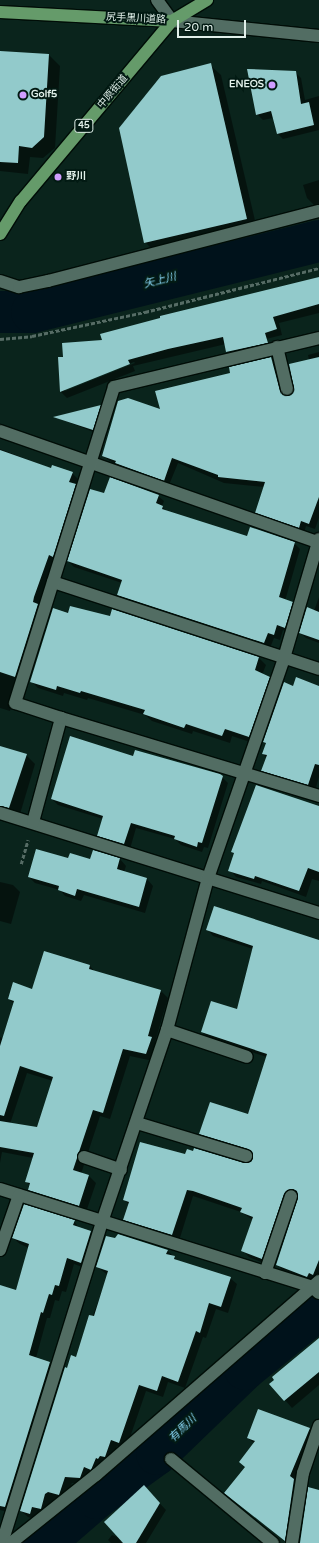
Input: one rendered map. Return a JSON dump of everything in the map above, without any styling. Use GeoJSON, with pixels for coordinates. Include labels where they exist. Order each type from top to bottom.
{"type":"FeatureCollection","features":[{"type":"Feature","properties":{"kind":"main road","name":"中原街道"},"geometry":{"type":"LineString","coordinates":[[0,234],[21,201],[172,21],[207,0]]}},
{"type":"Feature","properties":{"kind":"main road","name":"尻手黒川道路"},"geometry":{"type":"LineString","coordinates":[[0,12],[172,21]]}},
{"type":"Feature","properties":{"kind":"street"},"geometry":{"type":"LineString","coordinates":[[157,0],[172,21]]}},
{"type":"Feature","properties":{"kind":"street","name":"尻手黒川道路"},"geometry":{"type":"LineString","coordinates":[[172,21],[319,36]]}},
{"type":"Feature","properties":{"kind":"street"},"geometry":{"type":"LineString","coordinates":[[0,282],[19,287],[48,281],[319,211]]}},
{"type":"Feature","properties":{"kind":"street"},"geometry":{"type":"LineString","coordinates":[[319,338],[114,387],[15,703],[61,718],[243,771],[319,796]]}},
{"type":"Feature","properties":{"kind":"street"},"geometry":{"type":"LineString","coordinates":[[277,347],[287,389]]}},
{"type":"Feature","properties":{"kind":"street"},"geometry":{"type":"LineString","coordinates":[[0,432],[319,541],[284,658],[243,771],[208,878],[167,1030],[137,1124],[102,1222],[2,1543]]}},
{"type":"Feature","properties":{"kind":"street"},"geometry":{"type":"LineString","coordinates":[[53,582],[319,669]]}},
{"type":"Feature","properties":{"kind":"street"},"geometry":{"type":"LineString","coordinates":[[33,822],[61,718]]}},
{"type":"Feature","properties":{"kind":"street"},"geometry":{"type":"LineString","coordinates":[[0,812],[319,913]]}},
{"type":"Feature","properties":{"kind":"street"},"geometry":{"type":"LineString","coordinates":[[167,1030],[247,1057]]}},
{"type":"Feature","properties":{"kind":"street"},"geometry":{"type":"LineString","coordinates":[[137,1124],[246,1156]]}},
{"type":"Feature","properties":{"kind":"street"},"geometry":{"type":"LineString","coordinates":[[84,1156],[121,1170]]}},
{"type":"Feature","properties":{"kind":"street"},"geometry":{"type":"LineString","coordinates":[[0,1189],[317,1288]]}},
{"type":"Feature","properties":{"kind":"street"},"geometry":{"type":"LineString","coordinates":[[0,1250],[19,1195]]}},
{"type":"Feature","properties":{"kind":"street"},"geometry":{"type":"LineString","coordinates":[[266,1273],[291,1196]]}},
{"type":"Feature","properties":{"kind":"street"},"geometry":{"type":"LineString","coordinates":[[11,1543],[96,1475],[317,1288]]}},
{"type":"Feature","properties":{"kind":"street"},"geometry":{"type":"LineString","coordinates":[[292,1543],[303,1473],[319,1426]]}},
{"type":"Feature","properties":{"kind":"street"},"geometry":{"type":"LineString","coordinates":[[171,1459],[273,1543]]}},
{"type":"Feature","properties":{"kind":"path"},"geometry":{"type":"LineString","coordinates":[[0,339],[32,336],[145,312],[319,268]]}},
{"type":"Feature","properties":{"kind":"path"},"geometry":{"type":"LineString","coordinates":[[21,864],[33,822]]}},
{"type":"Feature","properties":{"kind":"building","name":"Golf5"},"geometry":{"type":"Polygon","coordinates":[[[0,51],[49,54],[44,137],[32,148],[19,146],[18,163],[0,162],[0,51]]]}},
{"type":"Feature","properties":{"kind":"building"},"geometry":{"type":"Polygon","coordinates":[[[211,63],[247,219],[144,243],[119,128],[161,76],[211,63]]]}},
{"type":"Feature","properties":{"kind":"building"},"geometry":{"type":"Polygon","coordinates":[[[247,69],[296,71],[301,104],[309,102],[314,125],[277,134],[271,111],[256,115],[247,69]]]}},
{"type":"Feature","properties":{"kind":"building"},"geometry":{"type":"Polygon","coordinates":[[[319,277],[319,304],[273,317],[277,329],[265,333],[268,343],[226,352],[223,337],[168,349],[128,360],[130,364],[60,392],[58,357],[63,357],[62,343],[102,340],[100,334],[160,318],[160,316],[319,277]]]}},
{"type":"Feature","properties":{"kind":"building"},"geometry":{"type":"Polygon","coordinates":[[[271,357],[280,391],[288,396],[292,394],[294,388],[289,364],[319,357],[319,497],[309,524],[301,521],[299,528],[255,513],[265,482],[218,477],[218,475],[172,458],[164,481],[115,463],[116,461],[102,456],[118,401],[128,398],[160,409],[155,391],[230,373],[229,367],[271,357]]]}},
{"type":"Feature","properties":{"kind":"building"},"geometry":{"type":"Polygon","coordinates":[[[101,405],[93,430],[53,417],[101,405]]]}},
{"type":"Feature","properties":{"kind":"building"},"geometry":{"type":"Polygon","coordinates":[[[0,450],[51,468],[52,465],[73,472],[69,482],[76,484],[53,557],[49,555],[34,597],[33,602],[38,604],[15,677],[0,672],[0,450]]]}},
{"type":"Feature","properties":{"kind":"building"},"geometry":{"type":"Polygon","coordinates":[[[110,477],[159,495],[156,503],[163,506],[162,509],[247,536],[250,527],[295,542],[279,597],[293,602],[285,628],[277,625],[274,635],[268,633],[264,643],[117,595],[122,580],[67,561],[90,489],[104,493],[110,477]]]}},
{"type":"Feature","properties":{"kind":"building"},"geometry":{"type":"Polygon","coordinates":[[[70,606],[110,616],[112,609],[259,657],[255,670],[270,677],[249,737],[225,729],[222,736],[186,724],[184,728],[143,714],[145,710],[81,691],[80,693],[57,686],[56,690],[30,682],[53,608],[68,613],[70,606]]]}},
{"type":"Feature","properties":{"kind":"building"},"geometry":{"type":"Polygon","coordinates":[[[307,607],[319,612],[319,640],[299,633],[307,607]]]}},
{"type":"Feature","properties":{"kind":"building"},"geometry":{"type":"Polygon","coordinates":[[[296,677],[319,686],[319,765],[315,764],[308,785],[261,771],[267,755],[262,754],[266,743],[263,742],[284,682],[293,686],[296,677]]]}},
{"type":"Feature","properties":{"kind":"building"},"geometry":{"type":"Polygon","coordinates":[[[70,736],[133,756],[135,750],[223,776],[202,843],[198,842],[197,847],[174,839],[175,836],[131,823],[124,844],[97,836],[103,816],[51,799],[70,736]]]}},
{"type":"Feature","properties":{"kind":"building"},"geometry":{"type":"Polygon","coordinates":[[[0,746],[27,754],[9,808],[0,806],[0,746]]]}},
{"type":"Feature","properties":{"kind":"building"},"geometry":{"type":"Polygon","coordinates":[[[256,785],[319,806],[319,872],[308,868],[299,891],[255,876],[254,879],[228,871],[234,853],[231,852],[256,785]]]}},
{"type":"Feature","properties":{"kind":"building"},"geometry":{"type":"Polygon","coordinates":[[[36,849],[68,858],[70,853],[90,859],[93,850],[120,858],[117,869],[147,878],[139,907],[77,889],[75,896],[58,890],[59,886],[28,877],[36,849]]]}},
{"type":"Feature","properties":{"kind":"building"},"geometry":{"type":"Polygon","coordinates":[[[214,906],[319,940],[319,1260],[313,1275],[309,1273],[307,1277],[276,1265],[298,1198],[297,1191],[293,1189],[284,1194],[262,1259],[241,1251],[253,1217],[240,1212],[242,1208],[193,1191],[187,1190],[172,1235],[123,1220],[129,1202],[123,1200],[140,1142],[185,1154],[187,1149],[193,1151],[194,1148],[244,1163],[251,1162],[253,1158],[248,1149],[199,1134],[210,1102],[248,1114],[267,1054],[201,1032],[211,1001],[237,1009],[253,946],[206,930],[214,906]]]}},
{"type":"Feature","properties":{"kind":"building"},"geometry":{"type":"Polygon","coordinates":[[[44,951],[90,965],[89,969],[161,990],[148,1036],[152,1037],[146,1054],[123,1049],[103,1113],[93,1110],[73,1170],[89,1175],[79,1206],[28,1190],[30,1183],[25,1182],[34,1153],[0,1147],[0,1121],[37,1127],[53,1077],[20,1066],[4,1116],[0,1115],[0,1046],[14,1001],[8,999],[13,982],[32,989],[44,951]]]}},
{"type":"Feature","properties":{"kind":"building"},"geometry":{"type":"Polygon","coordinates":[[[24,1204],[75,1220],[73,1225],[91,1231],[81,1263],[67,1258],[59,1286],[55,1285],[52,1295],[49,1294],[43,1313],[41,1312],[29,1355],[50,1362],[5,1507],[0,1506],[0,1285],[16,1290],[29,1244],[12,1238],[24,1204]]]}},
{"type":"Feature","properties":{"kind":"building"},"geometry":{"type":"Polygon","coordinates":[[[118,1234],[168,1250],[166,1254],[175,1256],[174,1259],[231,1277],[221,1307],[209,1303],[200,1333],[196,1331],[178,1382],[162,1376],[157,1391],[139,1385],[119,1443],[111,1440],[105,1457],[100,1456],[98,1459],[96,1458],[91,1470],[84,1467],[80,1478],[65,1477],[59,1495],[48,1492],[45,1494],[41,1509],[32,1507],[30,1514],[20,1511],[65,1367],[67,1368],[71,1355],[76,1357],[89,1315],[94,1316],[108,1271],[96,1267],[106,1236],[115,1238],[118,1234]]]}},
{"type":"Feature","properties":{"kind":"building"},"geometry":{"type":"Polygon","coordinates":[[[319,1338],[319,1372],[284,1401],[269,1384],[274,1380],[272,1377],[319,1338]]]}},
{"type":"Feature","properties":{"kind":"building"},"geometry":{"type":"Polygon","coordinates":[[[258,1409],[310,1428],[290,1476],[294,1479],[285,1541],[224,1493],[245,1467],[239,1462],[255,1441],[247,1438],[258,1409]]]}},
{"type":"Feature","properties":{"kind":"building"},"geometry":{"type":"Polygon","coordinates":[[[144,1485],[160,1503],[136,1543],[123,1543],[104,1522],[144,1485]]]}},
{"type":"Feature","properties":{"kind":"building"},"geometry":{"type":"Polygon","coordinates":[[[308,1487],[319,1490],[319,1543],[300,1543],[308,1487]]]}},
{"type":"Feature","properties":{"kind":"waterway","name":"矢上川"},"geometry":{"type":"LineString","coordinates":[[0,312],[32,312],[319,241]]}},
{"type":"Feature","properties":{"kind":"waterway","name":"有馬川"},"geometry":{"type":"LineString","coordinates":[[44,1543],[96,1498],[157,1454],[245,1369],[319,1309]]}},
{"type":"Feature","properties":{"kind":"place","name":"ENEOS"},"geometry":{"type":"Point","coordinates":[272,85]}},
{"type":"Feature","properties":{"kind":"place","name":"Golf5"},"geometry":{"type":"Point","coordinates":[23,95]}},
{"type":"Feature","properties":{"kind":"place","name":"野川"},"geometry":{"type":"Point","coordinates":[58,177]}}]}
